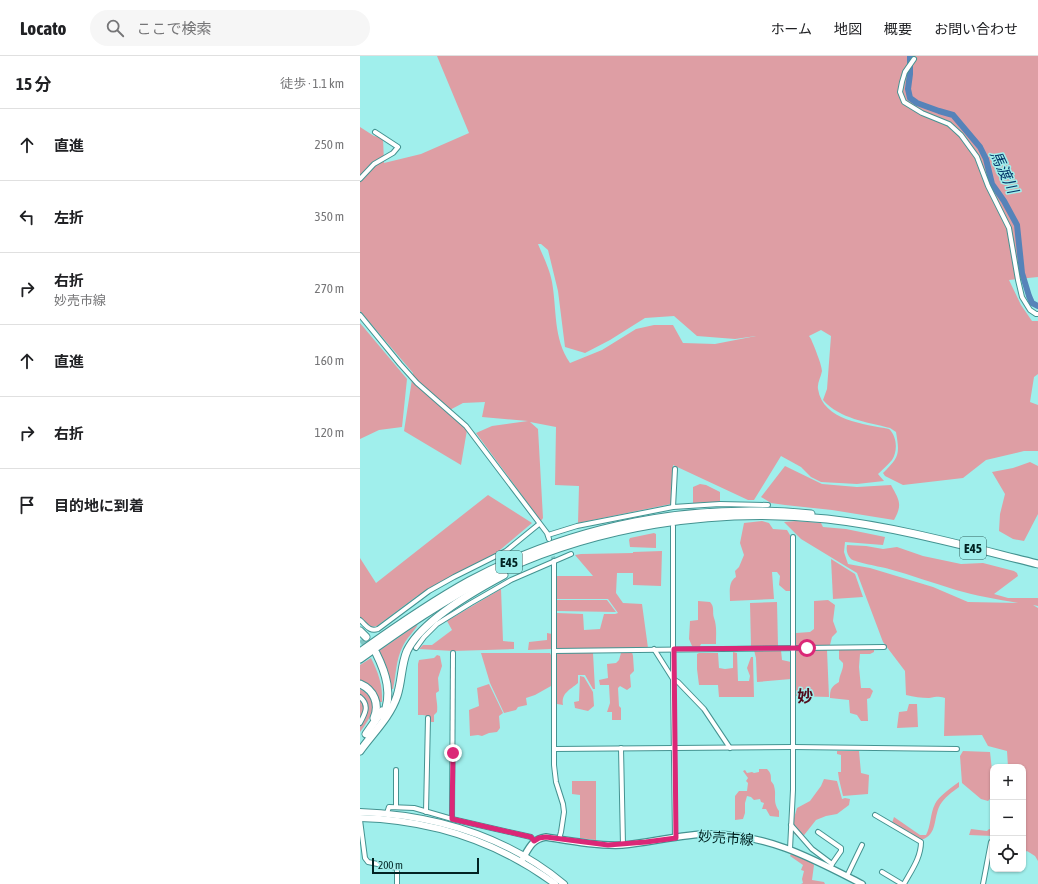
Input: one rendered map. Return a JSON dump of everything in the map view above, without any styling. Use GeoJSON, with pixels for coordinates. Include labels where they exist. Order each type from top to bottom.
{"type":"FeatureCollection","features":[{"type":"Feature","properties":{"kind":"highway","name":"E45"},"geometry":{"type":"LineString","coordinates":[[360,652],[374,650],[422,609],[470,581],[543,548],[585,534],[663,517],[739,510],[782,511],[827,515],[890,527],[1038,564]]}},
{"type":"Feature","properties":{"kind":"highway","name":"E45"},"geometry":{"type":"LineString","coordinates":[[360,658],[374,650],[420,617],[462,591],[515,565],[554,550],[595,537],[648,525],[699,519],[777,516],[827,520],[908,532]]}},
{"type":"Feature","properties":{"kind":"highway"},"geometry":{"type":"LineString","coordinates":[[365,739],[376,730],[393,706],[397,696],[403,663],[407,651],[414,639],[424,629],[456,603],[492,581],[554,550]]}},
{"type":"Feature","properties":{"kind":"highway"},"geometry":{"type":"LineString","coordinates":[[360,631],[362,640],[422,609]]}},
{"type":"Feature","properties":{"kind":"highway"},"geometry":{"type":"LineString","coordinates":[[365,739],[384,714],[388,696],[386,677],[374,650]]}},
{"type":"Feature","properties":{"kind":"highway"},"geometry":{"type":"LineString","coordinates":[[360,684],[370,690],[377,706],[377,713],[360,751]]}},
{"type":"Feature","properties":{"kind":"highway"},"geometry":{"type":"LineString","coordinates":[[360,812],[387,813],[422,818],[467,830],[501,844],[564,884]]}},
{"type":"Feature","properties":{"kind":"highway"},"geometry":{"type":"LineString","coordinates":[[360,819],[391,820],[436,827],[480,841],[523,859],[555,884]]}},
{"type":"Feature","properties":{"kind":"main road","name":"妙売市線"},"geometry":{"type":"LineString","coordinates":[[534,841],[539,838],[546,837],[608,845],[711,834],[736,836],[772,843],[790,849],[831,866],[860,884]]}},
{"type":"Feature","properties":{"kind":"main road"},"geometry":{"type":"LineString","coordinates":[[523,859],[534,841]]}},
{"type":"Feature","properties":{"kind":"street"},"geometry":{"type":"LineString","coordinates":[[914,59],[905,72],[902,82],[900,92],[904,102],[922,114],[949,124],[961,135],[977,157],[988,186],[1009,228],[1022,296],[1030,310],[1038,314]]}},
{"type":"Feature","properties":{"kind":"street"},"geometry":{"type":"LineString","coordinates":[[360,179],[374,164],[393,153],[398,148],[375,132]]}},
{"type":"Feature","properties":{"kind":"street"},"geometry":{"type":"LineString","coordinates":[[360,315],[400,364],[418,383],[466,426],[540,524],[548,537],[577,526],[673,507],[720,504],[768,505]]}},
{"type":"Feature","properties":{"kind":"street"},"geometry":{"type":"LineString","coordinates":[[673,507],[675,469]]}},
{"type":"Feature","properties":{"kind":"street"},"geometry":{"type":"LineString","coordinates":[[360,620],[370,629],[378,629],[429,591],[506,551],[540,524]]}},
{"type":"Feature","properties":{"kind":"street"},"geometry":{"type":"LineString","coordinates":[[673,526],[673,679],[676,838]]}},
{"type":"Feature","properties":{"kind":"street"},"geometry":{"type":"LineString","coordinates":[[790,849],[792,826],[793,747],[793,536]]}},
{"type":"Feature","properties":{"kind":"street"},"geometry":{"type":"LineString","coordinates":[[416,648],[424,637],[437,624],[510,580],[571,554]]}},
{"type":"Feature","properties":{"kind":"street"},"geometry":{"type":"LineString","coordinates":[[554,561],[554,749],[555,774],[564,812],[559,839]]}},
{"type":"Feature","properties":{"kind":"street"},"geometry":{"type":"LineString","coordinates":[[554,651],[884,647]]}},
{"type":"Feature","properties":{"kind":"street"},"geometry":{"type":"LineString","coordinates":[[654,649],[673,679],[678,682],[704,709],[730,748]]}},
{"type":"Feature","properties":{"kind":"street"},"geometry":{"type":"LineString","coordinates":[[452,819],[454,653]]}},
{"type":"Feature","properties":{"kind":"street"},"geometry":{"type":"LineString","coordinates":[[360,697],[363,699],[366,709],[366,713],[360,723]]}},
{"type":"Feature","properties":{"kind":"street"},"geometry":{"type":"LineString","coordinates":[[426,812],[428,718]]}},
{"type":"Feature","properties":{"kind":"street"},"geometry":{"type":"LineString","coordinates":[[554,749],[793,747],[958,749]]}},
{"type":"Feature","properties":{"kind":"street"},"geometry":{"type":"LineString","coordinates":[[621,748],[623,844]]}},
{"type":"Feature","properties":{"kind":"street"},"geometry":{"type":"LineString","coordinates":[[396,770],[396,807]]}},
{"type":"Feature","properties":{"kind":"street"},"geometry":{"type":"LineString","coordinates":[[387,813],[389,807],[414,808],[452,819],[531,837],[534,841]]}},
{"type":"Feature","properties":{"kind":"street"},"geometry":{"type":"LineString","coordinates":[[875,815],[921,842],[921,851],[919,856],[903,884],[882,872]]}},
{"type":"Feature","properties":{"kind":"street"},"geometry":{"type":"LineString","coordinates":[[360,819],[362,842],[368,862],[397,868],[397,884]]}},
{"type":"Feature","properties":{"kind":"street"},"geometry":{"type":"LineString","coordinates":[[792,826],[831,866],[841,851],[841,848],[818,832]]}},
{"type":"Feature","properties":{"kind":"street"},"geometry":{"type":"LineString","coordinates":[[847,876],[862,845]]}},
{"type":"Feature","properties":{"kind":"street"},"geometry":{"type":"LineString","coordinates":[[983,884],[990,847]]}},
{"type":"Feature","properties":{"kind":"shaded area"},"geometry":{"type":"Polygon","coordinates":[[[437,56],[1038,56],[1038,277],[1009,280],[1021,305],[1032,321],[1038,321],[1038,374],[1034,377],[1030,402],[1038,405],[1038,451],[1024,451],[986,460],[963,478],[903,485],[885,476],[883,473],[895,459],[898,451],[896,432],[890,428],[863,422],[846,416],[837,412],[823,400],[827,389],[831,336],[821,330],[809,336],[822,368],[818,389],[822,400],[828,408],[846,419],[857,423],[889,429],[894,436],[896,448],[894,456],[878,474],[884,481],[857,484],[821,482],[811,477],[801,467],[781,456],[754,500],[748,500],[673,465],[671,504],[578,523],[579,486],[555,485],[556,427],[530,422],[538,429],[543,518],[541,521],[476,433],[492,426],[528,421],[482,417],[485,402],[463,403],[446,412],[461,423],[467,430],[461,465],[404,431],[413,373],[360,311],[360,127],[374,136],[383,138],[384,163],[421,154],[469,133],[437,56]],[[538,244],[551,277],[554,292],[558,334],[570,363],[602,350],[636,329],[654,325],[673,325],[683,343],[715,344],[756,336],[735,339],[697,336],[674,316],[645,318],[610,340],[585,353],[565,347],[558,291],[548,250],[541,244],[538,244]]]}},
{"type":"Feature","properties":{"kind":"shaded area"},"geometry":{"type":"Polygon","coordinates":[[[360,323],[407,379],[402,427],[379,430],[360,439],[360,323]]]}},
{"type":"Feature","properties":{"kind":"shaded area"},"geometry":{"type":"Polygon","coordinates":[[[1030,462],[1038,466],[1038,514],[1024,541],[1013,539],[999,531],[1000,514],[1005,494],[992,472],[1013,468],[1030,462]]]}},
{"type":"Feature","properties":{"kind":"shaded area"},"geometry":{"type":"Polygon","coordinates":[[[785,466],[822,484],[857,487],[891,485],[899,502],[897,515],[894,520],[832,510],[771,503],[761,497],[785,466]]]}},
{"type":"Feature","properties":{"kind":"shaded area"},"geometry":{"type":"Polygon","coordinates":[[[700,484],[706,485],[720,492],[720,502],[693,503],[693,487],[700,484]]]}},
{"type":"Feature","properties":{"kind":"shaded area"},"geometry":{"type":"Polygon","coordinates":[[[488,495],[532,523],[494,555],[417,596],[377,626],[371,627],[360,618],[360,558],[376,583],[488,495]]]}},
{"type":"Feature","properties":{"kind":"shaded area"},"geometry":{"type":"Polygon","coordinates":[[[762,521],[769,523],[773,529],[787,530],[790,535],[790,591],[786,591],[779,585],[780,576],[777,572],[772,572],[774,599],[730,601],[731,584],[733,579],[736,577],[735,571],[739,567],[744,555],[740,543],[744,523],[762,521]]]}},
{"type":"Feature","properties":{"kind":"shaded area"},"geometry":{"type":"Polygon","coordinates":[[[796,521],[821,523],[823,527],[846,529],[885,537],[883,545],[845,542],[844,552],[848,564],[870,568],[933,587],[968,602],[1018,603],[964,592],[897,571],[857,562],[851,559],[848,554],[847,545],[883,549],[897,547],[923,556],[961,564],[983,563],[1014,571],[1018,576],[994,594],[1008,598],[1038,598],[1038,606],[1033,605],[1038,608],[1038,861],[1035,856],[1026,852],[1026,764],[1008,764],[1007,751],[988,746],[982,735],[944,736],[945,698],[923,698],[906,695],[905,671],[883,642],[857,573],[801,539],[784,522],[796,521]]]}},
{"type":"Feature","properties":{"kind":"shaded area"},"geometry":{"type":"Polygon","coordinates":[[[654,533],[656,534],[656,548],[630,547],[630,538],[654,533]]]}},
{"type":"Feature","properties":{"kind":"shaded area"},"geometry":{"type":"Polygon","coordinates":[[[662,551],[661,586],[633,585],[633,573],[617,573],[616,593],[623,603],[642,604],[648,648],[556,648],[557,613],[583,614],[584,630],[600,629],[604,614],[618,613],[608,599],[557,599],[557,576],[593,576],[575,555],[662,551]]]}},
{"type":"Feature","properties":{"kind":"shaded area"},"geometry":{"type":"Polygon","coordinates":[[[831,559],[855,574],[863,597],[833,599],[831,559]]]}},
{"type":"Feature","properties":{"kind":"shaded area"},"geometry":{"type":"Polygon","coordinates":[[[501,589],[503,641],[514,642],[514,649],[453,651],[419,649],[423,645],[432,645],[452,630],[447,621],[501,589]]]}},
{"type":"Feature","properties":{"kind":"shaded area"},"geometry":{"type":"Polygon","coordinates":[[[557,600],[607,600],[616,612],[557,611],[557,600]]]}},
{"type":"Feature","properties":{"kind":"shaded area"},"geometry":{"type":"Polygon","coordinates":[[[828,600],[835,605],[833,621],[837,632],[832,637],[830,645],[796,645],[796,633],[810,632],[814,629],[814,601],[828,600]]]}},
{"type":"Feature","properties":{"kind":"shaded area"},"geometry":{"type":"Polygon","coordinates":[[[698,601],[710,602],[712,606],[716,627],[716,644],[701,644],[700,646],[692,646],[689,639],[690,621],[698,620],[698,601]]]}},
{"type":"Feature","properties":{"kind":"shaded area"},"geometry":{"type":"Polygon","coordinates":[[[777,602],[778,646],[751,646],[750,603],[777,602]]]}},
{"type":"Feature","properties":{"kind":"shaded area"},"geometry":{"type":"Polygon","coordinates":[[[418,624],[404,644],[400,653],[393,689],[391,689],[387,669],[379,651],[418,624]]]}},
{"type":"Feature","properties":{"kind":"shaded area"},"geometry":{"type":"Polygon","coordinates":[[[547,633],[552,634],[551,649],[528,650],[529,642],[547,640],[547,633]]]}},
{"type":"Feature","properties":{"kind":"shaded area"},"geometry":{"type":"Polygon","coordinates":[[[754,650],[781,650],[782,660],[791,662],[791,679],[757,682],[756,658],[754,650]]]}},
{"type":"Feature","properties":{"kind":"shaded area"},"geometry":{"type":"Polygon","coordinates":[[[795,650],[827,650],[829,697],[796,696],[795,650]]]}},
{"type":"Feature","properties":{"kind":"shaded area"},"geometry":{"type":"Polygon","coordinates":[[[839,650],[874,650],[874,652],[870,654],[860,654],[859,667],[861,688],[870,688],[873,691],[870,698],[867,699],[868,721],[861,721],[857,715],[850,713],[849,700],[830,698],[831,690],[839,682],[843,668],[843,663],[839,659],[839,650]]]}},
{"type":"Feature","properties":{"kind":"shaded area"},"geometry":{"type":"Polygon","coordinates":[[[632,652],[634,671],[630,675],[631,687],[627,690],[620,686],[618,688],[621,720],[612,720],[612,712],[607,712],[610,703],[609,685],[600,685],[599,680],[608,678],[607,664],[616,663],[619,660],[621,653],[632,652]]]}},
{"type":"Feature","properties":{"kind":"shaded area"},"geometry":{"type":"Polygon","coordinates":[[[733,652],[737,653],[738,681],[749,681],[750,676],[747,668],[751,657],[753,657],[754,697],[719,697],[718,685],[699,685],[697,654],[718,653],[719,668],[725,669],[733,668],[733,652]]]}},
{"type":"Feature","properties":{"kind":"shaded area"},"geometry":{"type":"Polygon","coordinates":[[[481,653],[550,653],[551,686],[526,698],[527,705],[504,713],[490,683],[481,653]]]}},
{"type":"Feature","properties":{"kind":"shaded area"},"geometry":{"type":"Polygon","coordinates":[[[558,653],[593,653],[595,689],[593,689],[585,675],[578,675],[578,683],[563,697],[563,705],[557,704],[556,655],[558,653]]]}},
{"type":"Feature","properties":{"kind":"shaded area"},"geometry":{"type":"Polygon","coordinates":[[[437,655],[440,656],[442,666],[438,678],[439,691],[436,693],[437,712],[434,715],[434,722],[431,722],[426,716],[418,715],[418,664],[419,660],[434,658],[437,655]]]}},
{"type":"Feature","properties":{"kind":"shaded area"},"geometry":{"type":"Polygon","coordinates":[[[371,658],[380,679],[382,702],[379,702],[372,689],[367,684],[360,680],[360,665],[371,658]]]}},
{"type":"Feature","properties":{"kind":"shaded area"},"geometry":{"type":"Polygon","coordinates":[[[580,676],[584,677],[593,692],[594,706],[588,711],[575,708],[574,702],[579,701],[580,676]]]}},
{"type":"Feature","properties":{"kind":"shaded area"},"geometry":{"type":"Polygon","coordinates":[[[489,684],[503,713],[499,716],[500,728],[497,732],[482,736],[470,736],[469,710],[479,706],[477,688],[489,684]]]}},
{"type":"Feature","properties":{"kind":"shaded area"},"geometry":{"type":"Polygon","coordinates":[[[360,689],[371,699],[372,709],[371,715],[360,732],[360,689]]]}},
{"type":"Feature","properties":{"kind":"shaded area"},"geometry":{"type":"Polygon","coordinates":[[[909,704],[917,704],[918,727],[897,728],[899,712],[907,711],[909,704]]]}},
{"type":"Feature","properties":{"kind":"shaded area"},"geometry":{"type":"Polygon","coordinates":[[[837,751],[859,751],[861,773],[869,775],[868,794],[843,796],[838,772],[841,772],[841,755],[837,754],[837,751]]]}},
{"type":"Feature","properties":{"kind":"shaded area"},"geometry":{"type":"Polygon","coordinates":[[[963,751],[990,752],[991,764],[990,764],[990,799],[988,801],[981,799],[962,783],[960,756],[963,751]]]}},
{"type":"Feature","properties":{"kind":"shaded area"},"geometry":{"type":"Polygon","coordinates":[[[759,769],[767,769],[770,773],[771,781],[774,785],[775,801],[779,811],[779,817],[770,816],[766,809],[762,809],[764,803],[761,802],[760,799],[754,800],[747,796],[743,819],[735,820],[735,796],[739,791],[747,791],[748,783],[746,781],[748,778],[743,771],[745,770],[747,773],[754,773],[759,772],[759,769]]]}},
{"type":"Feature","properties":{"kind":"shaded area"},"geometry":{"type":"Polygon","coordinates":[[[824,779],[837,781],[842,799],[850,799],[849,805],[837,814],[816,820],[801,839],[793,833],[794,818],[797,808],[810,801],[821,786],[824,779]]]}},
{"type":"Feature","properties":{"kind":"shaded area"},"geometry":{"type":"Polygon","coordinates":[[[572,781],[596,781],[596,840],[580,838],[580,795],[572,794],[572,781]]]}},
{"type":"Feature","properties":{"kind":"shaded area"},"geometry":{"type":"Polygon","coordinates":[[[959,782],[959,787],[940,805],[933,830],[926,838],[921,840],[892,823],[894,817],[920,835],[926,835],[933,808],[937,801],[959,782]]]}},
{"type":"Feature","properties":{"kind":"shaded area"},"geometry":{"type":"Polygon","coordinates":[[[971,829],[987,831],[990,829],[990,836],[969,835],[971,829]]]}},
{"type":"Feature","properties":{"kind":"shaded area"},"geometry":{"type":"Polygon","coordinates":[[[791,854],[812,863],[814,865],[812,880],[824,882],[825,884],[801,884],[803,883],[802,879],[804,871],[801,870],[803,865],[790,856],[791,854]]]}},
{"type":"Feature","properties":{"kind":"waterway","name":"馬渡川"},"geometry":{"type":"LineString","coordinates":[[910,56],[908,89],[910,98],[917,103],[953,115],[980,147],[986,159],[992,184],[1004,201],[1017,225],[1022,273],[1032,303],[1038,306]]}},
{"type":"Feature","properties":{"kind":"tunnel"},"geometry":{"type":"LineString","coordinates":[[549,539],[554,561]]}},
{"type":"Feature","properties":{"kind":"tunnel"},"geometry":{"type":"LineString","coordinates":[[362,639],[373,655]]}},
{"type":"Feature","properties":{"kind":"district","name":"妙"},"geometry":{"type":"Point","coordinates":[805,696]}},
{"type":"Feature","properties":{"kind":"route"},"geometry":{"type":"LineString","coordinates":[[453,753],[452,819],[531,837],[534,841],[539,838],[546,837],[608,845],[676,838],[673,679],[674,649],[807,648]]}}]}
